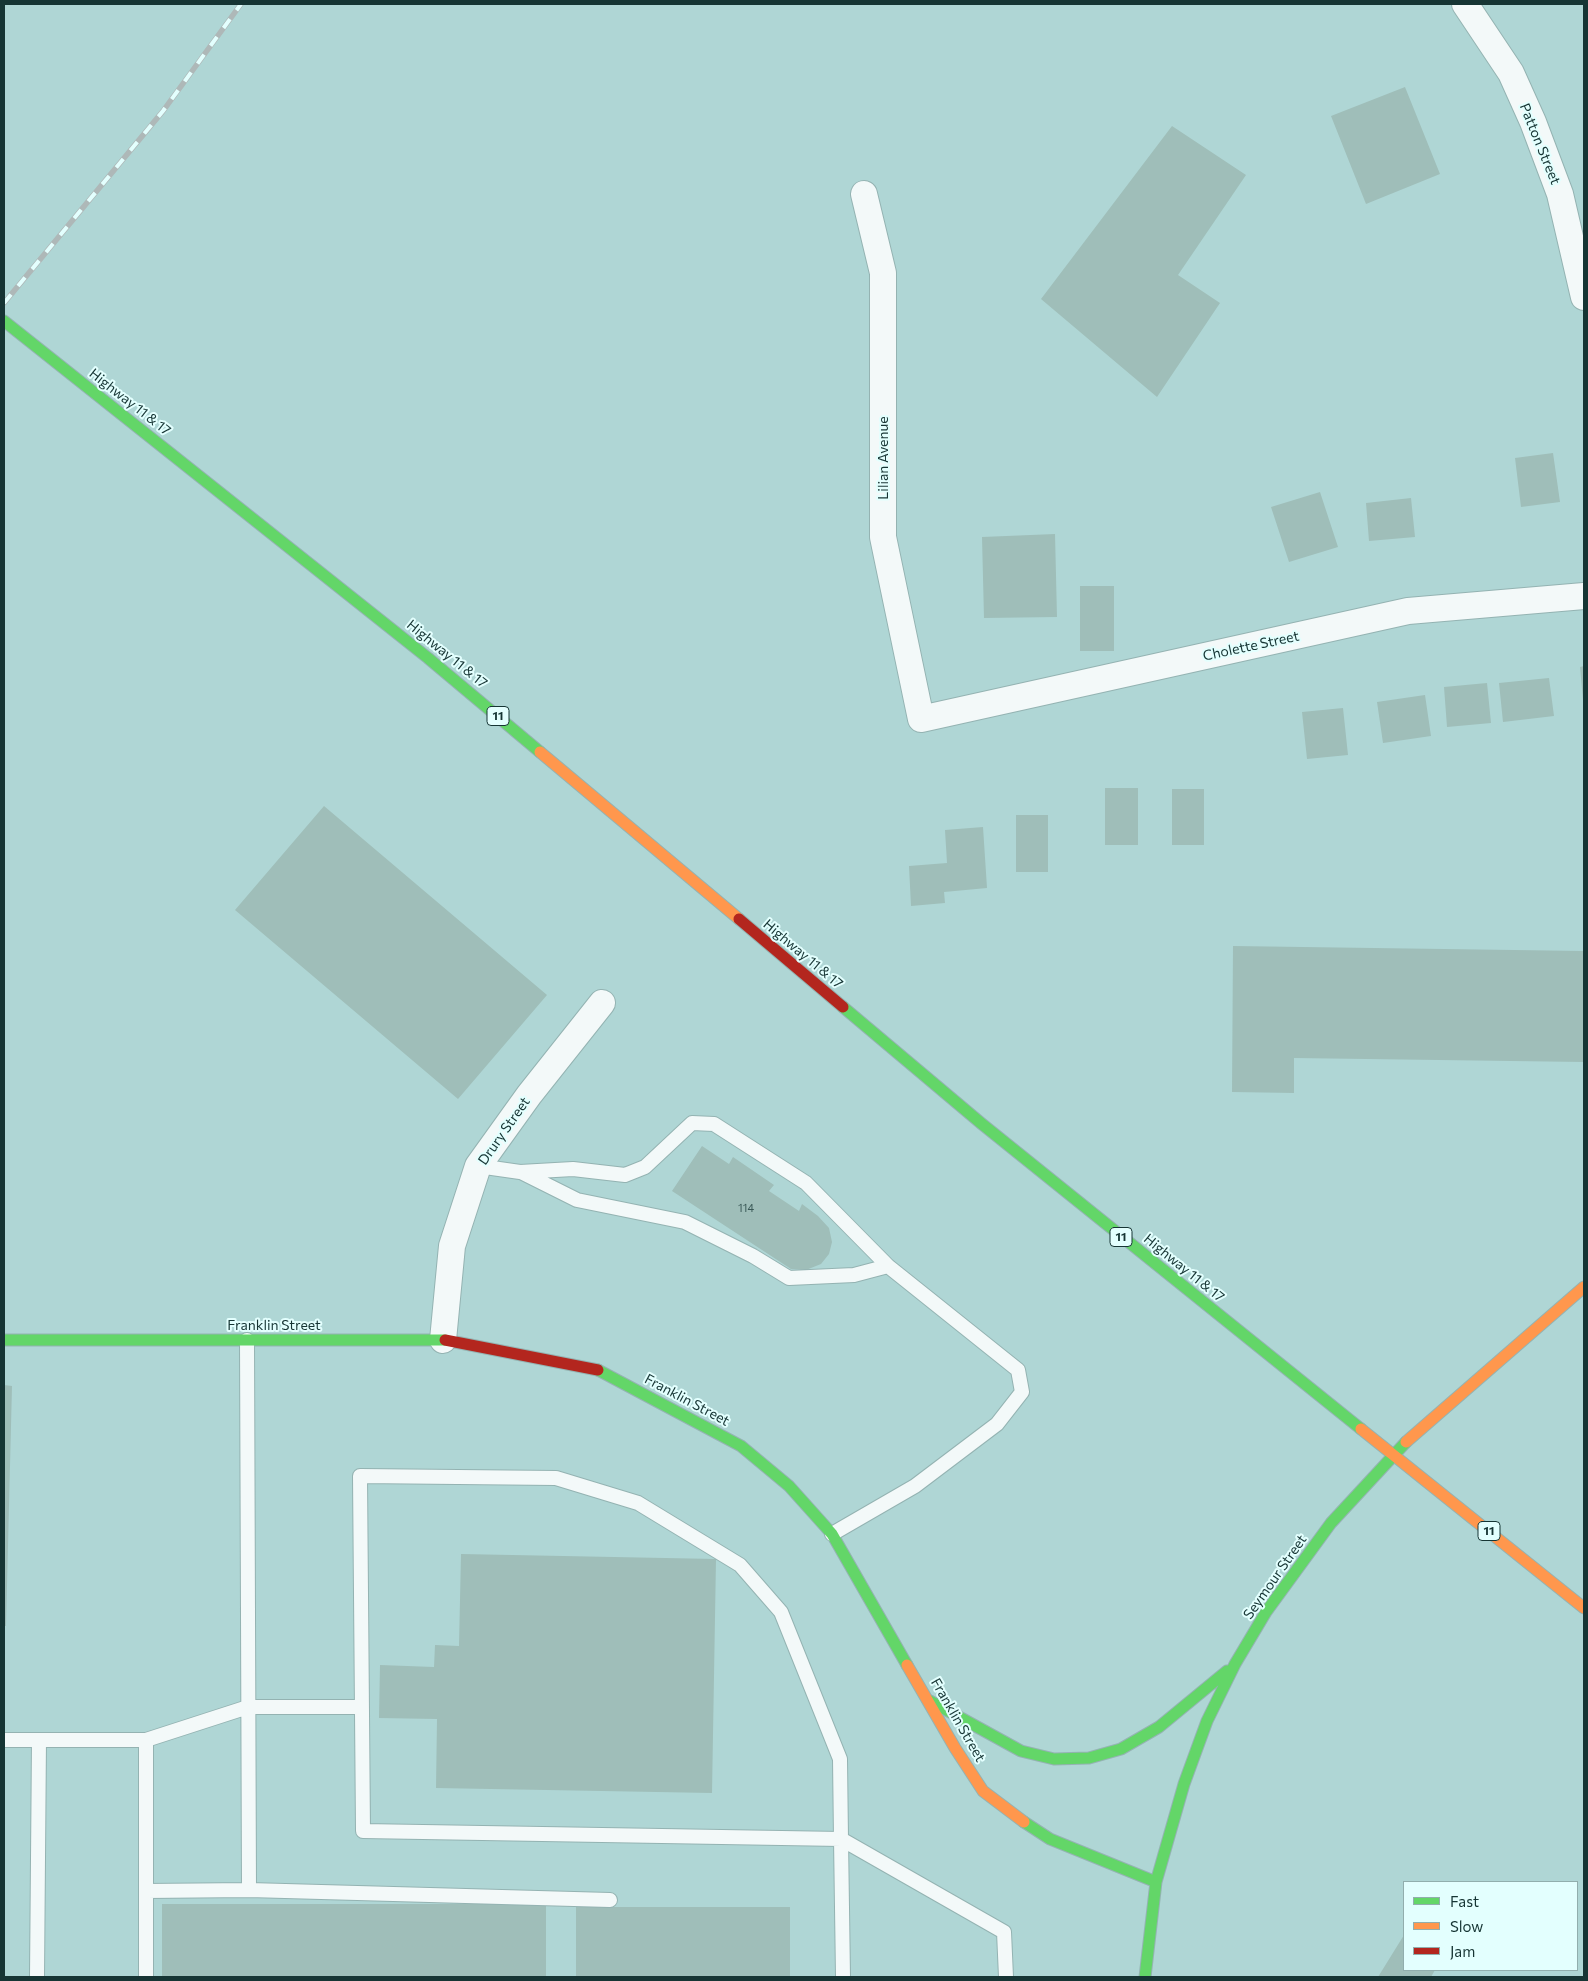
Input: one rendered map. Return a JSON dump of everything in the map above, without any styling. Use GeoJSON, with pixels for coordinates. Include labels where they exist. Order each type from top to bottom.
{"type":"FeatureCollection","features":[{"type":"Feature","properties":{"kind":"main road","name":"Highway 11 & 17"},"geometry":{"type":"LineString","coordinates":[[4,320],[428,658],[982,1124],[1584,1608]]}},
{"type":"Feature","properties":{"kind":"main road","name":"Seymour Street"},"geometry":{"type":"LineString","coordinates":[[1145,1977],[1156,1882],[1184,1784],[1207,1721],[1235,1664],[1266,1612],[1331,1523],[1394,1454],[1417,1431],[1584,1287]]}},
{"type":"Feature","properties":{"kind":"main road","name":"Franklin Street"},"geometry":{"type":"LineString","coordinates":[[4,1340],[443,1340],[595,1368],[741,1446],[789,1486],[832,1534],[930,1701],[955,1748],[983,1791],[1050,1839],[1156,1882]]}},
{"type":"Feature","properties":{"kind":"main road"},"geometry":{"type":"LineString","coordinates":[[930,1701],[1021,1751],[1054,1759],[1090,1758],[1121,1749],[1159,1727],[1235,1664]]}},
{"type":"Feature","properties":{"kind":"street","name":"Patton Street"},"geometry":{"type":"LineString","coordinates":[[1466,4],[1511,73],[1533,122],[1560,194],[1584,297]]}},
{"type":"Feature","properties":{"kind":"street","name":"Lilian Avenue"},"geometry":{"type":"LineString","coordinates":[[864,194],[883,273],[883,537],[921,719]]}},
{"type":"Feature","properties":{"kind":"street","name":"Cholette Street"},"geometry":{"type":"LineString","coordinates":[[921,719],[1408,611],[1584,596]]}},
{"type":"Feature","properties":{"kind":"street","name":"Drury Street"},"geometry":{"type":"LineString","coordinates":[[443,1340],[452,1246],[478,1166],[529,1095],[602,1002]]}},
{"type":"Feature","properties":{"kind":"lane"},"geometry":{"type":"LineString","coordinates":[[478,1166],[520,1172],[573,1169],[625,1175],[645,1167],[692,1124],[714,1124],[806,1183],[888,1266],[1018,1370],[1022,1392],[997,1424],[915,1486],[832,1534]]}},
{"type":"Feature","properties":{"kind":"lane"},"geometry":{"type":"LineString","coordinates":[[520,1172],[577,1200],[685,1222],[753,1256],[788,1278],[854,1275],[888,1266]]}},
{"type":"Feature","properties":{"kind":"lane"},"geometry":{"type":"LineString","coordinates":[[247,1340],[248,1890]]}},
{"type":"Feature","properties":{"kind":"lane"},"geometry":{"type":"LineString","coordinates":[[843,1977],[841,1839],[840,1759],[781,1612],[740,1565],[638,1503],[556,1478],[360,1476],[363,1831],[841,1839],[1004,1932],[1006,1977]]}},
{"type":"Feature","properties":{"kind":"lane"},"geometry":{"type":"LineString","coordinates":[[4,1740],[146,1740],[248,1707],[362,1708]]}},
{"type":"Feature","properties":{"kind":"lane"},"geometry":{"type":"LineString","coordinates":[[36,1977],[39,1740]]}},
{"type":"Feature","properties":{"kind":"lane"},"geometry":{"type":"LineString","coordinates":[[146,1740],[146,1977]]}},
{"type":"Feature","properties":{"kind":"lane"},"geometry":{"type":"LineString","coordinates":[[146,1891],[248,1890],[610,1900]]}},
{"type":"Feature","properties":{"kind":"building"},"geometry":{"type":"Polygon","coordinates":[[[1405,87],[1440,174],[1366,204],[1331,116],[1405,87]]]}},
{"type":"Feature","properties":{"kind":"building"},"geometry":{"type":"Polygon","coordinates":[[[1172,126],[1246,175],[1178,275],[1220,303],[1157,397],[1041,299],[1172,126]]]}},
{"type":"Feature","properties":{"kind":"building"},"geometry":{"type":"Polygon","coordinates":[[[1553,453],[1560,502],[1521,507],[1515,458],[1553,453]]]}},
{"type":"Feature","properties":{"kind":"building"},"geometry":{"type":"Polygon","coordinates":[[[1320,492],[1338,547],[1289,562],[1271,507],[1320,492]]]}},
{"type":"Feature","properties":{"kind":"building"},"geometry":{"type":"Polygon","coordinates":[[[1411,498],[1415,537],[1369,541],[1366,503],[1411,498]]]}},
{"type":"Feature","properties":{"kind":"building"},"geometry":{"type":"Polygon","coordinates":[[[1055,534],[1057,617],[984,618],[982,537],[1055,534]]]}},
{"type":"Feature","properties":{"kind":"building"},"geometry":{"type":"Polygon","coordinates":[[[1080,586],[1114,586],[1114,651],[1080,651],[1080,586]]]}},
{"type":"Feature","properties":{"kind":"building"},"geometry":{"type":"Polygon","coordinates":[[[1584,666],[1584,700],[1583,700],[1580,667],[1584,666]]]}},
{"type":"Feature","properties":{"kind":"building"},"geometry":{"type":"Polygon","coordinates":[[[1549,678],[1554,716],[1503,722],[1499,683],[1549,678]]]}},
{"type":"Feature","properties":{"kind":"building"},"geometry":{"type":"Polygon","coordinates":[[[1487,683],[1491,723],[1447,727],[1444,687],[1487,683]]]}},
{"type":"Feature","properties":{"kind":"building"},"geometry":{"type":"Polygon","coordinates":[[[1425,695],[1431,736],[1383,743],[1377,702],[1425,695]]]}},
{"type":"Feature","properties":{"kind":"building"},"geometry":{"type":"Polygon","coordinates":[[[1343,708],[1348,755],[1307,759],[1302,712],[1343,708]]]}},
{"type":"Feature","properties":{"kind":"building"},"geometry":{"type":"Polygon","coordinates":[[[1105,788],[1138,788],[1138,845],[1105,845],[1105,788]]]}},
{"type":"Feature","properties":{"kind":"building"},"geometry":{"type":"Polygon","coordinates":[[[1172,789],[1204,789],[1204,845],[1172,845],[1172,789]]]}},
{"type":"Feature","properties":{"kind":"building"},"geometry":{"type":"Polygon","coordinates":[[[324,806],[547,995],[458,1099],[235,910],[324,806]]]}},
{"type":"Feature","properties":{"kind":"building"},"geometry":{"type":"Polygon","coordinates":[[[1016,815],[1048,815],[1048,872],[1016,872],[1016,815]]]}},
{"type":"Feature","properties":{"kind":"building"},"geometry":{"type":"Polygon","coordinates":[[[983,827],[987,888],[944,892],[945,903],[911,906],[909,866],[947,863],[945,830],[983,827]]]}},
{"type":"Feature","properties":{"kind":"building"},"geometry":{"type":"Polygon","coordinates":[[[1233,946],[1584,951],[1584,1062],[1294,1058],[1294,1093],[1232,1092],[1233,946]]]}},
{"type":"Feature","properties":{"kind":"building"},"geometry":{"type":"Polygon","coordinates":[[[702,1146],[729,1164],[733,1157],[774,1185],[769,1191],[799,1211],[802,1204],[818,1216],[829,1228],[832,1242],[829,1254],[821,1264],[806,1270],[791,1269],[672,1191],[702,1146]]]}},
{"type":"Feature","properties":{"kind":"building"},"geometry":{"type":"Polygon","coordinates":[[[4,1385],[12,1386],[6,1626],[4,1626],[4,1385]]]}},
{"type":"Feature","properties":{"kind":"building"},"geometry":{"type":"Polygon","coordinates":[[[461,1554],[716,1559],[712,1793],[436,1788],[437,1719],[379,1718],[380,1665],[434,1667],[435,1645],[459,1646],[461,1554]]]}},
{"type":"Feature","properties":{"kind":"building"},"geometry":{"type":"Polygon","coordinates":[[[162,1904],[546,1904],[546,1977],[162,1977],[162,1904]]]}},
{"type":"Feature","properties":{"kind":"building"},"geometry":{"type":"Polygon","coordinates":[[[576,1907],[790,1907],[790,1977],[576,1977],[576,1907]]]}},
{"type":"Feature","properties":{"kind":"building"},"geometry":{"type":"Polygon","coordinates":[[[1403,1937],[1403,1971],[1434,1971],[1431,1977],[1378,1977],[1403,1937]]]}},
{"type":"Feature","properties":{"kind":"railway"},"geometry":{"type":"LineString","coordinates":[[4,303],[163,111],[241,4]]}},
{"type":"Feature","properties":{"kind":"traffic: fast"},"geometry":{"type":"LineString","coordinates":[[4,321],[428,658],[540,752]]}},
{"type":"Feature","properties":{"kind":"traffic: fast"},"geometry":{"type":"LineString","coordinates":[[843,1007],[982,1124],[1361,1429]]}},
{"type":"Feature","properties":{"kind":"traffic: fast"},"geometry":{"type":"LineString","coordinates":[[4,1340],[445,1340]]}},
{"type":"Feature","properties":{"kind":"traffic: fast"},"geometry":{"type":"LineString","coordinates":[[598,1370],[741,1446],[789,1486],[832,1534],[907,1665]]}},
{"type":"Feature","properties":{"kind":"traffic: fast"},"geometry":{"type":"LineString","coordinates":[[1145,1977],[1156,1882],[1184,1784],[1207,1721],[1235,1664],[1266,1612],[1331,1523],[1406,1442]]}},
{"type":"Feature","properties":{"kind":"traffic: fast"},"geometry":{"type":"LineString","coordinates":[[930,1701],[1021,1751],[1054,1759],[1089,1758],[1121,1749],[1159,1727],[1227,1671]]}},
{"type":"Feature","properties":{"kind":"traffic: fast"},"geometry":{"type":"LineString","coordinates":[[1024,1822],[1050,1839],[1156,1882]]}},
{"type":"Feature","properties":{"kind":"traffic: slow"},"geometry":{"type":"LineString","coordinates":[[540,752],[739,919]]}},
{"type":"Feature","properties":{"kind":"traffic: slow"},"geometry":{"type":"LineString","coordinates":[[1406,1442],[1584,1287]]}},
{"type":"Feature","properties":{"kind":"traffic: slow"},"geometry":{"type":"LineString","coordinates":[[1361,1429],[1584,1608]]}},
{"type":"Feature","properties":{"kind":"traffic: slow"},"geometry":{"type":"LineString","coordinates":[[907,1665],[955,1748],[983,1791],[1024,1822]]}},
{"type":"Feature","properties":{"kind":"traffic: jam"},"geometry":{"type":"LineString","coordinates":[[739,919],[843,1007]]}},
{"type":"Feature","properties":{"kind":"traffic: jam"},"geometry":{"type":"LineString","coordinates":[[445,1340],[598,1370]]}}]}
